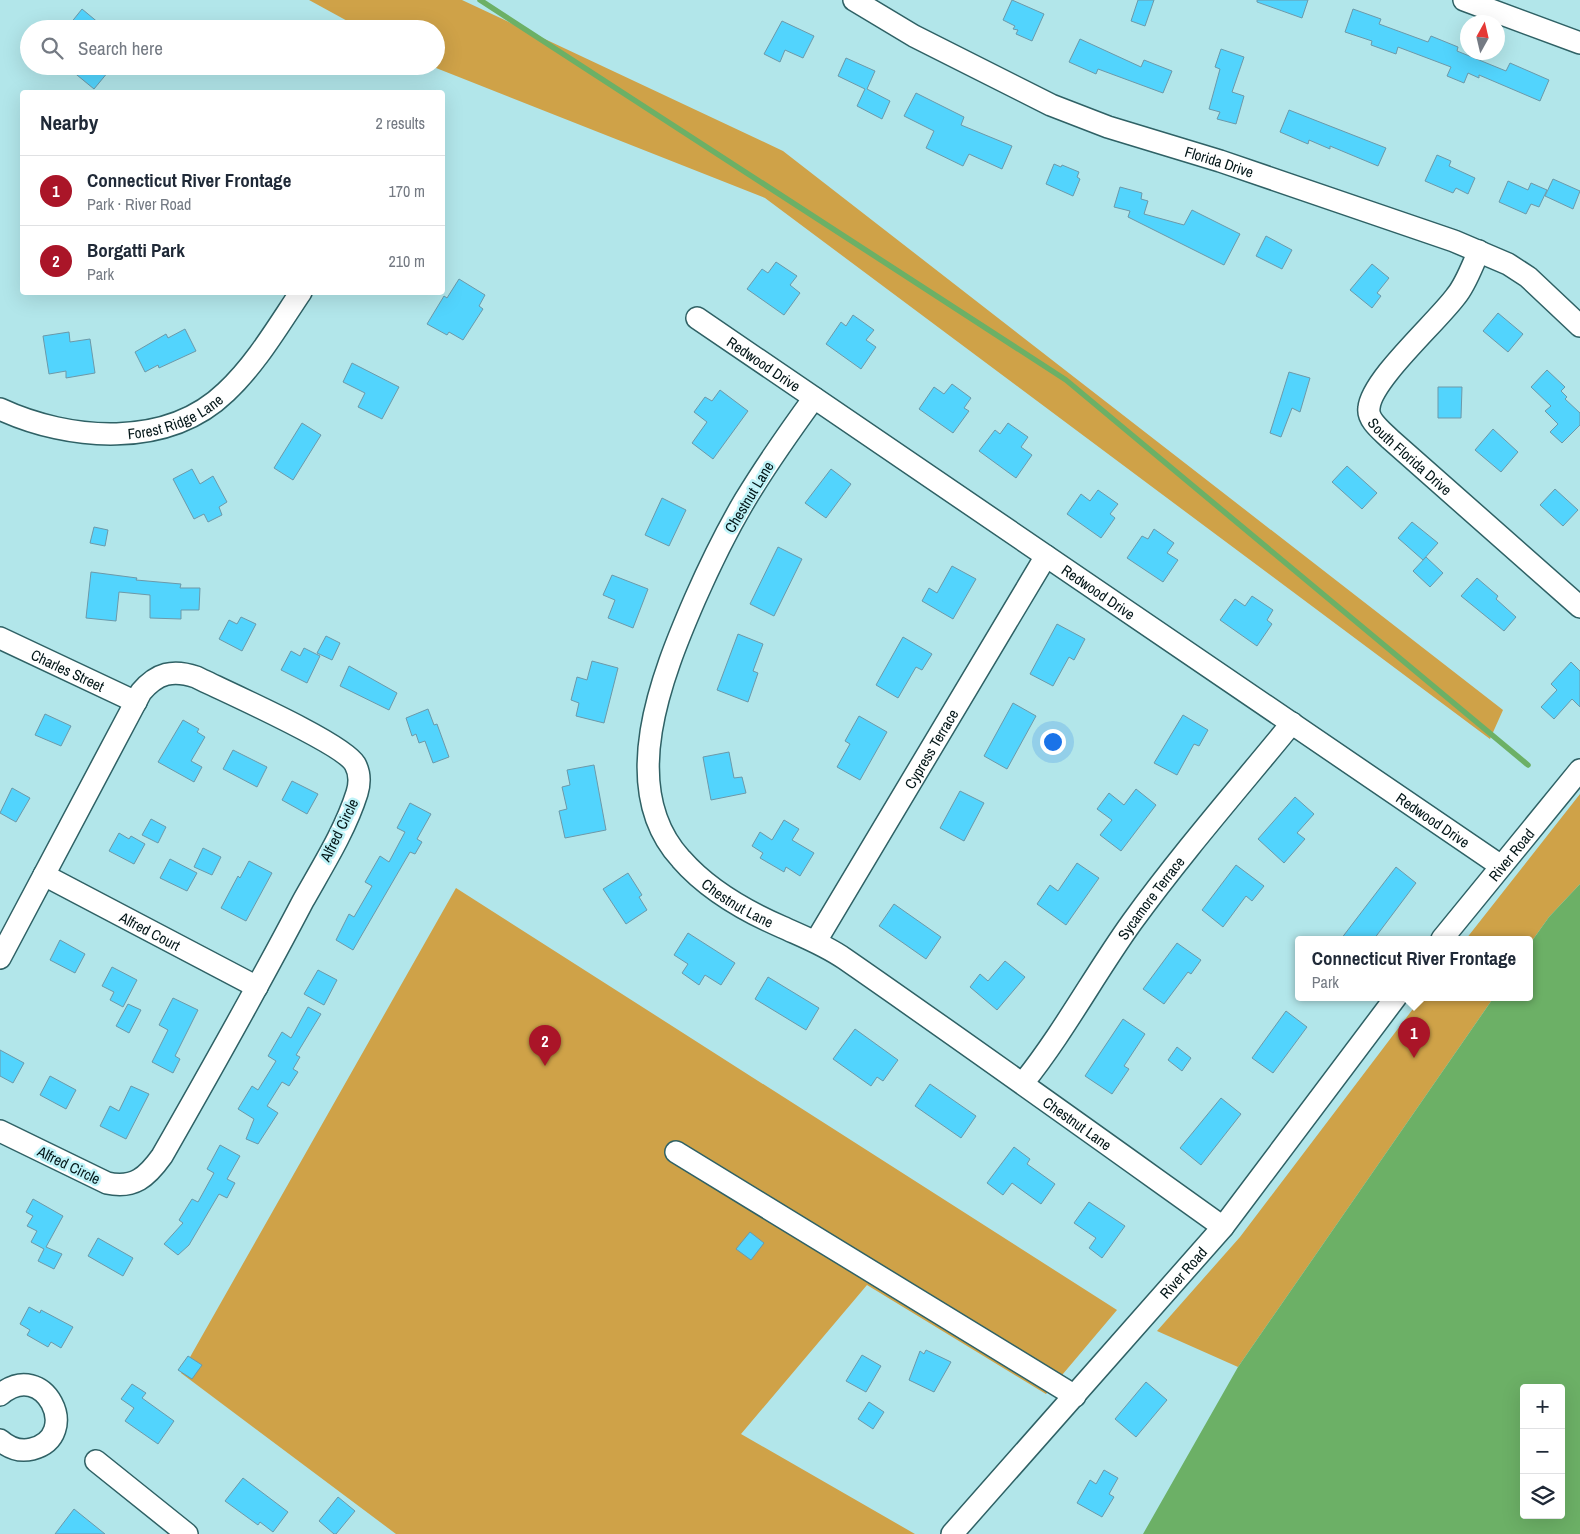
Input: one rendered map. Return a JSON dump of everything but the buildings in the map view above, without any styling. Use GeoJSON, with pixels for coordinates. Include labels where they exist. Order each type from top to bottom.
{"type":"FeatureCollection","features":[{"type":"Feature","properties":{"kind":"street","name":"Florida Drive"},"geometry":{"type":"LineString","coordinates":[[854,0],[914,36],[1051,105],[1108,127],[1220,161],[1478,251],[1508,264],[1528,278],[1580,326]]}},
{"type":"Feature","properties":{"kind":"street"},"geometry":{"type":"LineString","coordinates":[[1464,0],[1580,43]]}},
{"type":"Feature","properties":{"kind":"street","name":"South Florida Drive"},"geometry":{"type":"LineString","coordinates":[[1478,251],[1458,295],[1388,372],[1371,401],[1369,413],[1390,439],[1580,608]]}},
{"type":"Feature","properties":{"kind":"street","name":"Forest Ridge Lane"},"geometry":{"type":"LineString","coordinates":[[0,409],[52,428],[94,434],[146,430],[190,417],[210,406],[226,392],[255,359],[299,295]]}},
{"type":"Feature","properties":{"kind":"street","name":"Redwood Drive"},"geometry":{"type":"LineString","coordinates":[[697,318],[1501,866]]}},
{"type":"Feature","properties":{"kind":"street","name":"Chestnut Lane"},"geometry":{"type":"LineString","coordinates":[[814,398],[744,500],[706,576],[665,677],[652,726],[648,758],[652,808],[667,841],[678,857],[700,878],[728,899],[762,918],[816,941],[1023,1083],[1222,1227]]}},
{"type":"Feature","properties":{"kind":"street","name":"Cypress Terrace"},"geometry":{"type":"LineString","coordinates":[[816,941],[1046,556]]}},
{"type":"Feature","properties":{"kind":"street","name":"Charles Street"},"geometry":{"type":"LineString","coordinates":[[0,638],[136,702]]}},
{"type":"Feature","properties":{"kind":"street","name":"Alfred Circle"},"geometry":{"type":"LineString","coordinates":[[0,1131],[98,1180],[124,1186],[140,1181],[162,1156],[257,987],[350,812],[359,786],[357,768],[351,759],[331,745],[188,674],[171,672],[157,677],[146,686],[136,702],[2,950]]}},
{"type":"Feature","properties":{"kind":"street","name":"Sycamore Terrace"},"geometry":{"type":"LineString","coordinates":[[1023,1083],[1051,1048],[1107,958],[1133,921],[1292,723]]}},
{"type":"Feature","properties":{"kind":"street","name":"River Road"},"geometry":{"type":"LineString","coordinates":[[1444,936],[1580,770]]}},
{"type":"Feature","properties":{"kind":"street","name":"Alfred Court"},"geometry":{"type":"LineString","coordinates":[[44,875],[257,987]]}},
{"type":"Feature","properties":{"kind":"street","name":"River Road"},"geometry":{"type":"LineString","coordinates":[[952,1534],[1222,1227],[1393,1001]]}},
{"type":"Feature","properties":{"kind":"street"},"geometry":{"type":"LineString","coordinates":[[676,1152],[1075,1396]]}},
{"type":"Feature","properties":{"kind":"street"},"geometry":{"type":"LineString","coordinates":[[0,1395],[12,1387],[34,1387],[47,1394],[56,1414],[54,1429],[51,1435],[36,1448],[17,1450],[0,1440]]}},
{"type":"Feature","properties":{"kind":"street"},"geometry":{"type":"LineString","coordinates":[[96,1461],[187,1534]]}},
{"type":"Feature","properties":{"kind":"shaded area"},"geometry":{"type":"Polygon","coordinates":[[[309,0],[462,0],[783,151],[1503,710],[1490,739],[765,198],[445,72],[445,20],[346,20],[309,0]]]}},
{"type":"Feature","properties":{"kind":"shaded area"},"geometry":{"type":"Polygon","coordinates":[[[1580,794],[1580,884],[1549,917],[1533,939],[1533,936],[1468,936],[1580,794]]]}},
{"type":"Feature","properties":{"kind":"shaded area"},"geometry":{"type":"Polygon","coordinates":[[[1580,884],[1580,1534],[1143,1534],[1238,1367],[1491,1001],[1533,1001],[1533,939],[1549,917],[1580,884]]]}},
{"type":"Feature","properties":{"kind":"shaded area"},"geometry":{"type":"Polygon","coordinates":[[[456,888],[1117,1310],[1046,1394],[867,1285],[741,1434],[915,1534],[396,1534],[181,1373],[456,888]]]}},
{"type":"Feature","properties":{"kind":"shaded area"},"geometry":{"type":"Polygon","coordinates":[[[1419,1001],[1491,1001],[1238,1367],[1157,1331],[1240,1237],[1419,1001]]]}},
{"type":"Feature","properties":{"kind":"waterway"},"geometry":{"type":"LineString","coordinates":[[480,0],[1066,380],[1528,765]]}},
{"type":"Feature","properties":{"kind":"place","name":"Connecticut River Frontage"},"geometry":{"type":"Point","coordinates":[1414,1058]}},
{"type":"Feature","properties":{"kind":"place","name":"Borgatti Park"},"geometry":{"type":"Point","coordinates":[545,1066]}}]}
